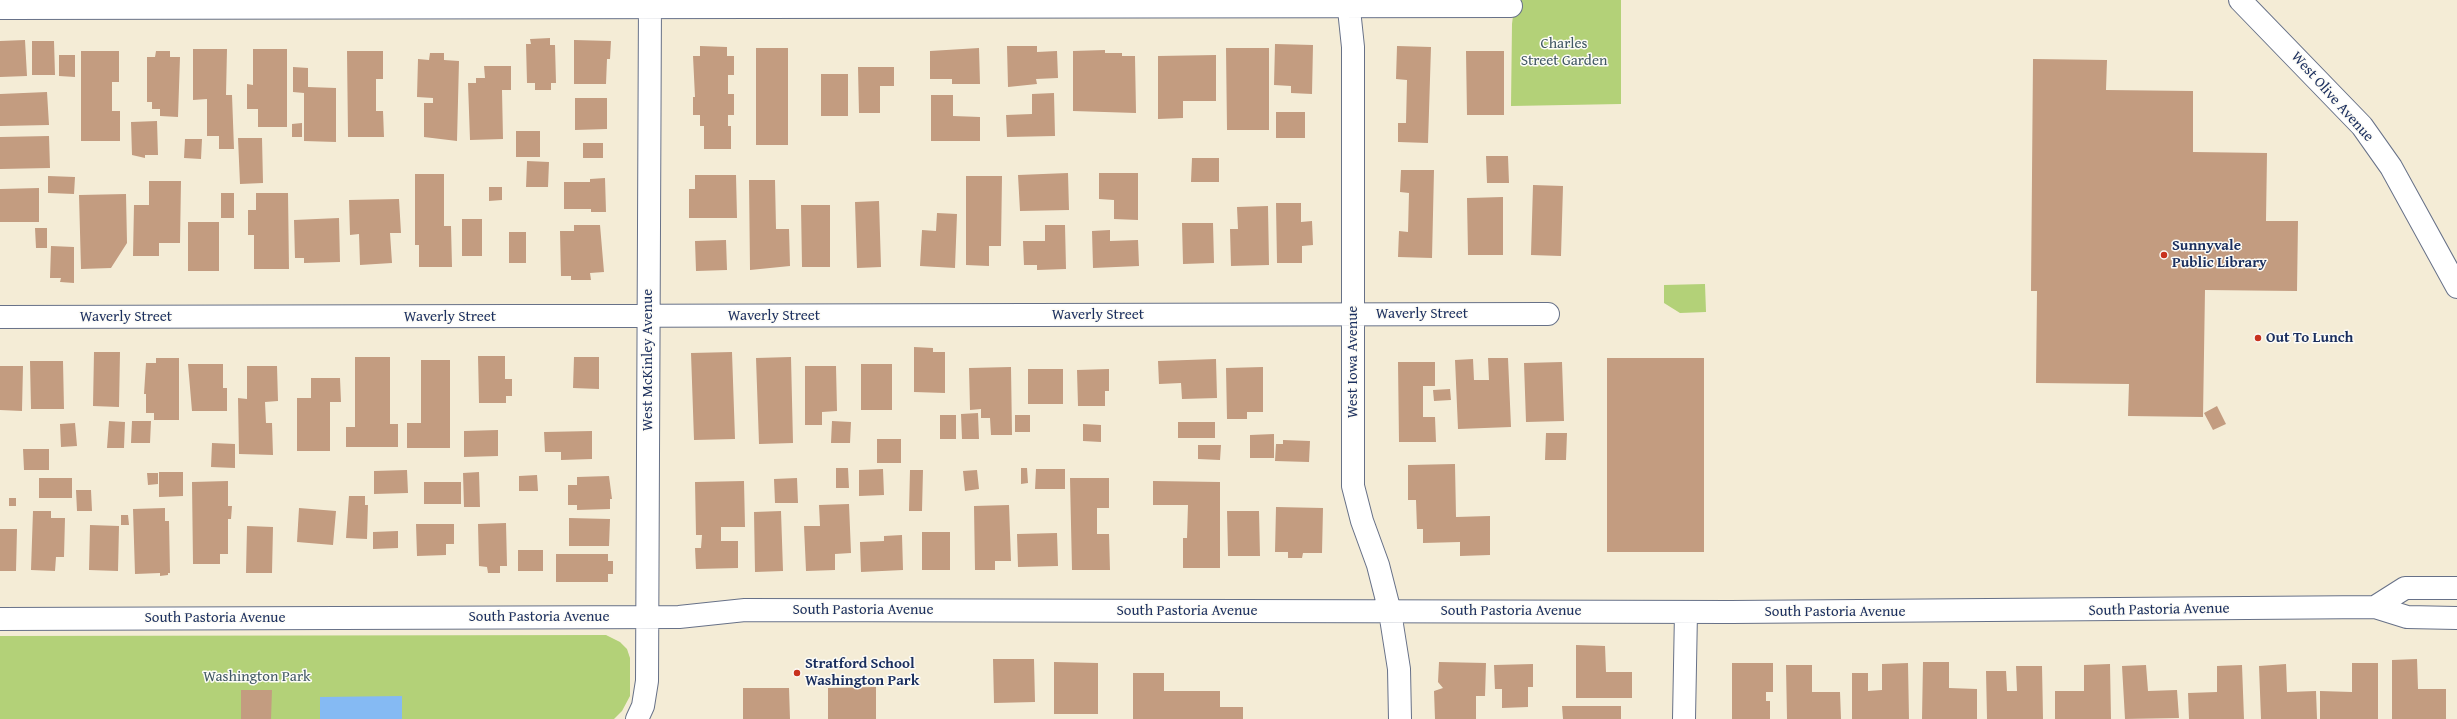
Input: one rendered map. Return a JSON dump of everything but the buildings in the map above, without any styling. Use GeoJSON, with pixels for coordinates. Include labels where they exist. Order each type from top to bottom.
{"type":"FeatureCollection","features":[{"type":"Feature","properties":{"kind":"street","name":"West Olive Avenue"},"geometry":{"type":"LineString","coordinates":[[2240,0],[2362,126],[2391,167],[2457,287]]}},
{"type":"Feature","properties":{"kind":"street"},"geometry":{"type":"LineString","coordinates":[[0,8],[650,3],[1348,2],[1510,6]]}},
{"type":"Feature","properties":{"kind":"street","name":"West Iowa Avenue"},"geometry":{"type":"LineString","coordinates":[[1348,2],[1353,47],[1353,486],[1362,521],[1378,564],[1390,612],[1399,669],[1400,719]]}},
{"type":"Feature","properties":{"kind":"street","name":"West McKinley Avenue"},"geometry":{"type":"LineString","coordinates":[[637,719],[643,706],[647,681],[650,3]]}},
{"type":"Feature","properties":{"kind":"street","name":"Waverly Street"},"geometry":{"type":"LineString","coordinates":[[0,317],[1548,314]]}},
{"type":"Feature","properties":{"kind":"street"},"geometry":{"type":"LineString","coordinates":[[2374,607],[2405,588],[2457,588]]}},
{"type":"Feature","properties":{"kind":"street","name":"South Pastoria Avenue"},"geometry":{"type":"LineString","coordinates":[[0,619],[679,617],[745,610],[1686,612],[2374,607],[2407,617],[2457,618]]}},
{"type":"Feature","properties":{"kind":"street"},"geometry":{"type":"LineString","coordinates":[[1684,719],[1686,612]]}},
{"type":"Feature","properties":{"kind":"green space","name":"Charles Street Garden"},"geometry":{"type":"Polygon","coordinates":[[[1515,0],[1621,0],[1621,104],[1511,106],[1512,24],[1515,0]]]}},
{"type":"Feature","properties":{"kind":"green space"},"geometry":{"type":"Polygon","coordinates":[[[1705,284],[1706,312],[1680,313],[1664,303],[1664,285],[1705,284]]]}},
{"type":"Feature","properties":{"kind":"green space","name":"Washington Park"},"geometry":{"type":"Polygon","coordinates":[[[606,635],[620,642],[627,649],[630,658],[630,696],[622,711],[614,719],[0,719],[0,636],[606,635]]]}},
{"type":"Feature","properties":{"kind":"water"},"geometry":{"type":"Polygon","coordinates":[[[402,696],[402,719],[320,719],[320,697],[402,696]]]}},
{"type":"Feature","properties":{"kind":"place","name":"Sunnyvale Public Library"},"geometry":{"type":"Point","coordinates":[2164,255]}},
{"type":"Feature","properties":{"kind":"place","name":"Out To Lunch"},"geometry":{"type":"Point","coordinates":[2258,338]}},
{"type":"Feature","properties":{"kind":"place","name":"Stratford School Washington Park"},"geometry":{"type":"Point","coordinates":[797,673]}}]}
